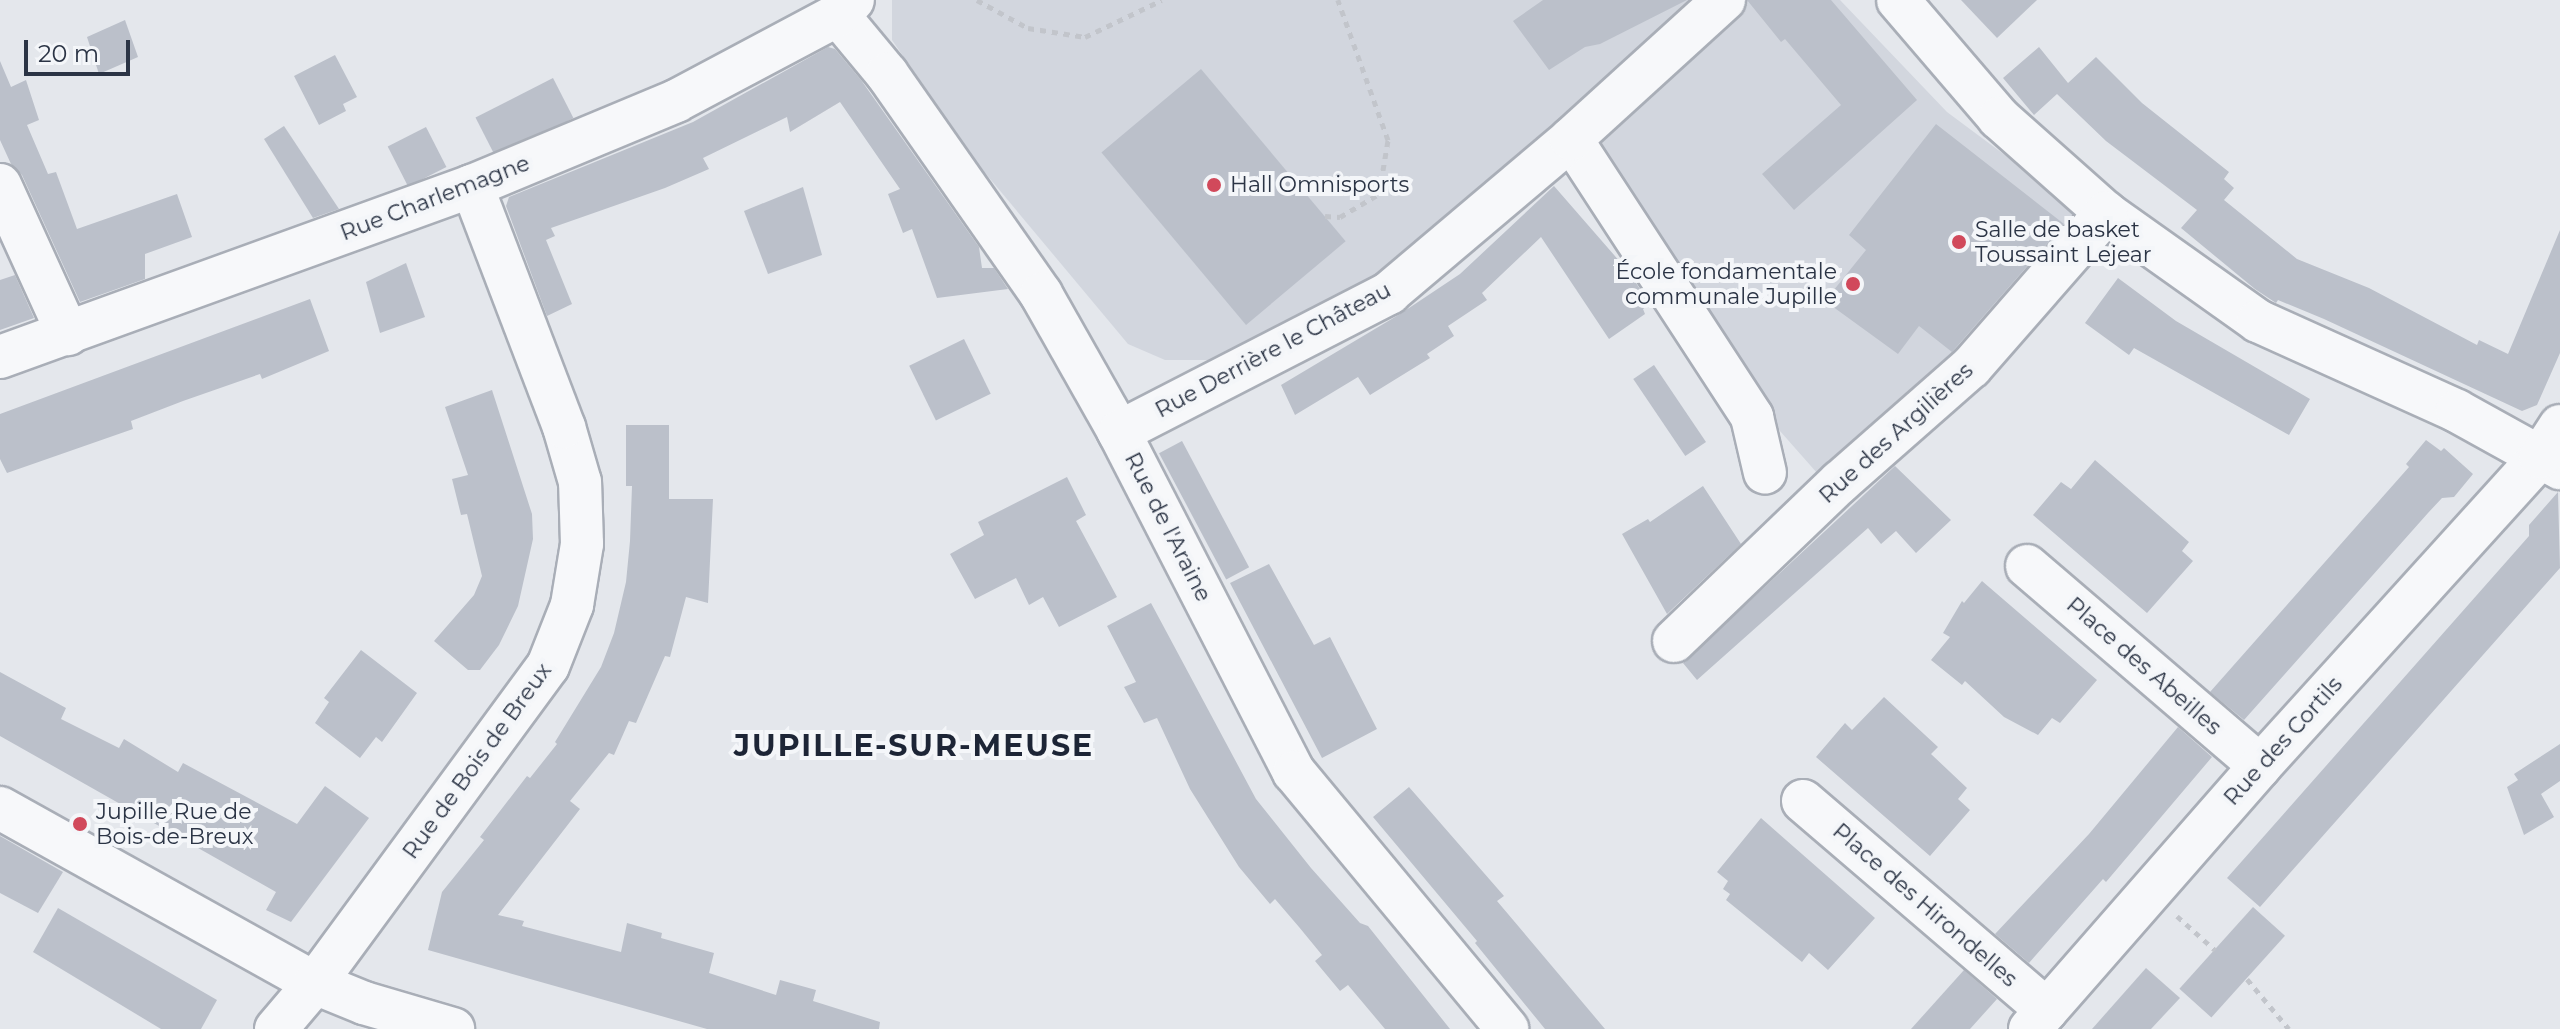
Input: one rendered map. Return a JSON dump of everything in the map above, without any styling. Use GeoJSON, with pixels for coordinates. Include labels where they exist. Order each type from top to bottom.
{"type":"FeatureCollection","features":[{"type":"Feature","properties":{"kind":"street","name":"Rue Derrière le Château"},"geometry":{"type":"LineString","coordinates":[[1119,432],[1389,293],[1571,139],[1724,0]]}},
{"type":"Feature","properties":{"kind":"street"},"geometry":{"type":"LineString","coordinates":[[1898,0],[1999,118],[2106,213],[2258,321],[2553,451]]}},
{"type":"Feature","properties":{"kind":"street","name":"Rue Charlemagne"},"geometry":{"type":"LineString","coordinates":[[0,357],[472,186],[676,101],[845,8]]}},
{"type":"Feature","properties":{"kind":"street","name":"Rue de l'Araine"},"geometry":{"type":"LineString","coordinates":[[845,8],[887,74],[1041,294],[1119,432],[1294,772],[1507,1029]]}},
{"type":"Feature","properties":{"kind":"street"},"geometry":{"type":"LineString","coordinates":[[1571,139],[1752,417],[1765,473]]}},
{"type":"Feature","properties":{"kind":"street"},"geometry":{"type":"LineString","coordinates":[[0,185],[68,334]]}},
{"type":"Feature","properties":{"kind":"street","name":"Rue de Bois de Breux"},"geometry":{"type":"LineString","coordinates":[[276,1029],[315,983],[548,666],[572,605],[582,544],[580,482],[564,427],[472,186]]}},
{"type":"Feature","properties":{"kind":"street","name":"Rue des Argilières"},"geometry":{"type":"LineString","coordinates":[[1674,641],[1840,482],[1971,367],[2106,213]]}},
{"type":"Feature","properties":{"kind":"street","name":"Rue des Cortils"},"geometry":{"type":"LineString","coordinates":[[2038,1019],[2260,766],[2553,451]]}},
{"type":"Feature","properties":{"kind":"street","name":"Place des Abeilles"},"geometry":{"type":"LineString","coordinates":[[2027,566],[2260,766]]}},
{"type":"Feature","properties":{"kind":"street","name":"Place des Hirondelles"},"geometry":{"type":"LineString","coordinates":[[1803,801],[2038,1019]]}},
{"type":"Feature","properties":{"kind":"street"},"geometry":{"type":"LineString","coordinates":[[0,808],[315,983],[364,1003],[453,1029]]}},
{"type":"Feature","properties":{"kind":"path"},"geometry":{"type":"LineString","coordinates":[[977,0],[1028,28],[1085,37],[1162,0]]}},
{"type":"Feature","properties":{"kind":"path"},"geometry":{"type":"LineString","coordinates":[[1325,216],[1340,217],[1379,194],[1388,140],[1338,0]]}},
{"type":"Feature","properties":{"kind":"path"},"geometry":{"type":"LineString","coordinates":[[2149,892],[2215,950]]}},
{"type":"Feature","properties":{"kind":"path"},"geometry":{"type":"LineString","coordinates":[[2247,979],[2289,1029]]}},
{"type":"Feature","properties":{"kind":"shaded area"},"geometry":{"type":"Polygon","coordinates":[[[892,0],[1706,0],[1373,281],[1213,360],[1165,360],[1128,344],[976,162],[892,40],[892,0]]]}},
{"type":"Feature","properties":{"kind":"shaded area","name":"École fondamentale communale Jupille"},"geometry":{"type":"Polygon","coordinates":[[[1747,0],[1840,0],[1947,112],[2088,217],[1972,351],[1825,482],[1749,396],[1590,153],[1747,0]]]}},
{"type":"Feature","properties":{"kind":"building"},"geometry":{"type":"Polygon","coordinates":[[[1543,0],[1687,0],[1600,44],[1585,47],[1549,70],[1513,21],[1543,0]]]}},
{"type":"Feature","properties":{"kind":"building"},"geometry":{"type":"Polygon","coordinates":[[[1747,0],[1831,0],[1917,100],[1794,210],[1762,174],[1841,105],[1785,39],[1781,42],[1747,0]]]}},
{"type":"Feature","properties":{"kind":"building"},"geometry":{"type":"Polygon","coordinates":[[[1961,0],[2037,0],[1997,38],[1961,0]]]}},
{"type":"Feature","properties":{"kind":"building"},"geometry":{"type":"Polygon","coordinates":[[[125,20],[138,57],[99,74],[87,37],[125,20]]]}},
{"type":"Feature","properties":{"kind":"building"},"geometry":{"type":"Polygon","coordinates":[[[828,47],[835,49],[861,80],[979,247],[982,268],[994,268],[1008,289],[937,298],[912,229],[903,233],[888,194],[900,189],[840,102],[790,132],[787,117],[703,158],[709,169],[665,188],[551,228],[555,236],[546,240],[572,304],[547,316],[506,206],[509,197],[693,122],[828,47]]]}},
{"type":"Feature","properties":{"kind":"building"},"geometry":{"type":"Polygon","coordinates":[[[2039,47],[2068,83],[2096,57],[2142,103],[2229,172],[2224,179],[2234,188],[2224,200],[2297,259],[2369,288],[2477,345],[2479,340],[2508,354],[2560,230],[2560,353],[2537,405],[2522,411],[2324,319],[2278,300],[2276,303],[2255,289],[2181,228],[2197,210],[2106,141],[2057,94],[2034,115],[2003,78],[2039,47]]]}},
{"type":"Feature","properties":{"kind":"building"},"geometry":{"type":"Polygon","coordinates":[[[335,55],[357,97],[343,104],[346,111],[319,125],[294,76],[335,55]]]}},
{"type":"Feature","properties":{"kind":"building"},"geometry":{"type":"Polygon","coordinates":[[[0,61],[11,87],[26,80],[39,120],[27,125],[48,174],[56,172],[77,229],[177,194],[192,237],[145,254],[145,279],[80,302],[22,175],[11,164],[0,140],[0,61]]]}},
{"type":"Feature","properties":{"kind":"building","name":"Hall Omnisports"},"geometry":{"type":"Polygon","coordinates":[[[1201,69],[1346,241],[1246,325],[1101,153],[1201,69]]]}},
{"type":"Feature","properties":{"kind":"building"},"geometry":{"type":"Polygon","coordinates":[[[553,78],[573,118],[496,158],[475,117],[553,78]]]}},
{"type":"Feature","properties":{"kind":"building","name":"Salle de basket Toussaint Lejear"},"geometry":{"type":"Polygon","coordinates":[[[1936,124],[2064,224],[1952,352],[1919,326],[1898,354],[1825,301],[1866,250],[1849,235],[1936,124]]]}},
{"type":"Feature","properties":{"kind":"building"},"geometry":{"type":"Polygon","coordinates":[[[284,126],[339,209],[313,218],[264,139],[284,126]]]}},
{"type":"Feature","properties":{"kind":"building"},"geometry":{"type":"Polygon","coordinates":[[[426,127],[446,167],[408,187],[388,147],[426,127]]]}},
{"type":"Feature","properties":{"kind":"building"},"geometry":{"type":"Polygon","coordinates":[[[1554,186],[1628,271],[1650,304],[1643,309],[1645,314],[1609,339],[1541,237],[1482,293],[1487,300],[1448,326],[1454,336],[1427,354],[1430,358],[1370,395],[1358,377],[1295,415],[1281,385],[1460,274],[1554,186]]]}},
{"type":"Feature","properties":{"kind":"building"},"geometry":{"type":"Polygon","coordinates":[[[803,187],[822,255],[768,274],[744,211],[803,187]]]}},
{"type":"Feature","properties":{"kind":"building"},"geometry":{"type":"Polygon","coordinates":[[[406,263],[425,317],[380,333],[366,282],[406,263]]]}},
{"type":"Feature","properties":{"kind":"building"},"geometry":{"type":"Polygon","coordinates":[[[15,275],[34,318],[0,330],[0,280],[15,275]]]}},
{"type":"Feature","properties":{"kind":"building"},"geometry":{"type":"Polygon","coordinates":[[[2118,278],[2176,321],[2310,399],[2289,435],[2134,348],[2129,355],[2085,323],[2118,278]]]}},
{"type":"Feature","properties":{"kind":"building"},"geometry":{"type":"Polygon","coordinates":[[[310,299],[329,351],[262,379],[260,374],[183,401],[131,421],[133,429],[7,473],[0,459],[0,414],[310,299]]]}},
{"type":"Feature","properties":{"kind":"building"},"geometry":{"type":"Polygon","coordinates":[[[964,339],[991,394],[936,421],[909,366],[964,339]]]}},
{"type":"Feature","properties":{"kind":"building"},"geometry":{"type":"Polygon","coordinates":[[[1654,365],[1706,442],[1685,456],[1633,379],[1654,365]]]}},
{"type":"Feature","properties":{"kind":"building"},"geometry":{"type":"Polygon","coordinates":[[[492,390],[532,514],[533,539],[518,606],[499,645],[480,670],[468,670],[434,641],[474,595],[482,576],[467,514],[461,515],[452,479],[468,475],[445,407],[492,390]]]}},
{"type":"Feature","properties":{"kind":"building"},"geometry":{"type":"Polygon","coordinates":[[[626,425],[669,425],[669,499],[713,499],[708,603],[686,597],[670,657],[665,656],[636,723],[629,721],[614,755],[609,753],[570,801],[580,809],[498,915],[524,921],[522,926],[621,952],[627,923],[662,933],[661,938],[714,953],[709,973],[776,995],[780,980],[816,990],[813,1001],[880,1022],[879,1029],[707,1029],[428,950],[442,892],[484,840],[480,837],[527,776],[530,778],[557,744],[555,742],[601,667],[614,633],[626,582],[630,541],[632,486],[626,486],[626,425]]]}},
{"type":"Feature","properties":{"kind":"building"},"geometry":{"type":"Polygon","coordinates":[[[2426,440],[2441,451],[2444,448],[2473,474],[2454,497],[2442,498],[2428,513],[2244,720],[2210,692],[2409,467],[2406,464],[2426,440]]]}},
{"type":"Feature","properties":{"kind":"building"},"geometry":{"type":"Polygon","coordinates":[[[1182,441],[1249,567],[1226,579],[1159,453],[1182,441]]]}},
{"type":"Feature","properties":{"kind":"building"},"geometry":{"type":"Polygon","coordinates":[[[2095,460],[2189,542],[2182,551],[2193,561],[2147,613],[2033,515],[2061,482],[2071,489],[2095,460]]]}},
{"type":"Feature","properties":{"kind":"building"},"geometry":{"type":"Polygon","coordinates":[[[1895,466],[1951,520],[1916,553],[1896,531],[1881,544],[1868,528],[1697,680],[1683,663],[1895,466]]]}},
{"type":"Feature","properties":{"kind":"building"},"geometry":{"type":"Polygon","coordinates":[[[1067,477],[1086,515],[1076,521],[1117,597],[1059,627],[1043,597],[1029,605],[1016,578],[975,599],[950,554],[984,535],[978,522],[1067,477]]]}},
{"type":"Feature","properties":{"kind":"building"},"geometry":{"type":"Polygon","coordinates":[[[1703,486],[1741,544],[1667,614],[1622,534],[1648,519],[1650,522],[1703,486]]]}},
{"type":"Feature","properties":{"kind":"building"},"geometry":{"type":"Polygon","coordinates":[[[2558,492],[2560,568],[2260,907],[2227,878],[2529,536],[2529,525],[2558,492]]]}},
{"type":"Feature","properties":{"kind":"building"},"geometry":{"type":"Polygon","coordinates":[[[1269,564],[1314,645],[1330,637],[1377,729],[1322,758],[1230,583],[1269,564]]]}},
{"type":"Feature","properties":{"kind":"building"},"geometry":{"type":"Polygon","coordinates":[[[1982,581],[2097,680],[2060,723],[2052,718],[2038,735],[2004,717],[1965,681],[1962,685],[1931,660],[1950,637],[1943,633],[1962,601],[1964,603],[1982,581]]]}},
{"type":"Feature","properties":{"kind":"building"},"geometry":{"type":"Polygon","coordinates":[[[1151,603],[1256,799],[1311,868],[1360,923],[1368,926],[1450,1029],[1385,1029],[1348,985],[1340,991],[1315,961],[1322,955],[1275,899],[1270,904],[1239,867],[1190,789],[1157,718],[1144,723],[1124,687],[1136,682],[1107,626],[1151,603]]]}},
{"type":"Feature","properties":{"kind":"building"},"geometry":{"type":"Polygon","coordinates":[[[361,650],[417,693],[382,742],[376,737],[360,758],[315,723],[329,702],[324,698],[361,650]]]}},
{"type":"Feature","properties":{"kind":"building"},"geometry":{"type":"Polygon","coordinates":[[[0,672],[66,708],[61,719],[119,748],[124,739],[178,772],[183,763],[297,824],[325,786],[369,818],[291,922],[266,910],[276,892],[0,736],[0,672]]]}},
{"type":"Feature","properties":{"kind":"building"},"geometry":{"type":"Polygon","coordinates":[[[1884,697],[1938,747],[1931,754],[1967,788],[1958,799],[1970,810],[1930,856],[1816,757],[1845,723],[1852,730],[1884,697]]]}},
{"type":"Feature","properties":{"kind":"building"},"geometry":{"type":"Polygon","coordinates":[[[2178,727],[2212,757],[2106,882],[2103,879],[2029,963],[1995,934],[2089,834],[2178,727]]]}},
{"type":"Feature","properties":{"kind":"building"},"geometry":{"type":"Polygon","coordinates":[[[2560,744],[2560,781],[2541,794],[2554,817],[2524,835],[2507,787],[2518,780],[2514,774],[2560,744]]]}},
{"type":"Feature","properties":{"kind":"building"},"geometry":{"type":"Polygon","coordinates":[[[1409,787],[1504,896],[1497,901],[1605,1029],[1545,1029],[1475,943],[1477,941],[1373,817],[1409,787]]]}},
{"type":"Feature","properties":{"kind":"building"},"geometry":{"type":"Polygon","coordinates":[[[1761,818],[1875,918],[1828,970],[1809,953],[1802,962],[1726,900],[1730,894],[1723,889],[1728,881],[1717,872],[1761,818]]]}},
{"type":"Feature","properties":{"kind":"building"},"geometry":{"type":"Polygon","coordinates":[[[0,836],[63,872],[38,913],[0,893],[0,836]]]}},
{"type":"Feature","properties":{"kind":"building"},"geometry":{"type":"Polygon","coordinates":[[[2253,907],[2285,936],[2211,1018],[2179,989],[2253,907]]]}},
{"type":"Feature","properties":{"kind":"building"},"geometry":{"type":"Polygon","coordinates":[[[58,908],[217,1000],[201,1029],[161,1029],[33,952],[58,908]]]}},
{"type":"Feature","properties":{"kind":"building"},"geometry":{"type":"Polygon","coordinates":[[[2146,968],[2180,998],[2151,1029],[2092,1029],[2146,968]]]}},
{"type":"Feature","properties":{"kind":"building"},"geometry":{"type":"Polygon","coordinates":[[[1964,970],[1997,999],[1970,1029],[1911,1029],[1964,970]]]}},
{"type":"Feature","properties":{"kind":"place","name":"Hall Omnisports"},"geometry":{"type":"Point","coordinates":[1214,185]}},
{"type":"Feature","properties":{"kind":"place","name":"Salle de basket Toussaint Lejear"},"geometry":{"type":"Point","coordinates":[1959,242]}},
{"type":"Feature","properties":{"kind":"place","name":"École fondamentale communale Jupille"},"geometry":{"type":"Point","coordinates":[1853,284]}},
{"type":"Feature","properties":{"kind":"place","name":"Jupille Rue de Bois-de-Breux"},"geometry":{"type":"Point","coordinates":[80,824]}},
{"type":"Feature","properties":{"kind":"district","name":"JUPILLE-SUR-MEUSE"},"geometry":{"type":"Point","coordinates":[914,746]}}]}
